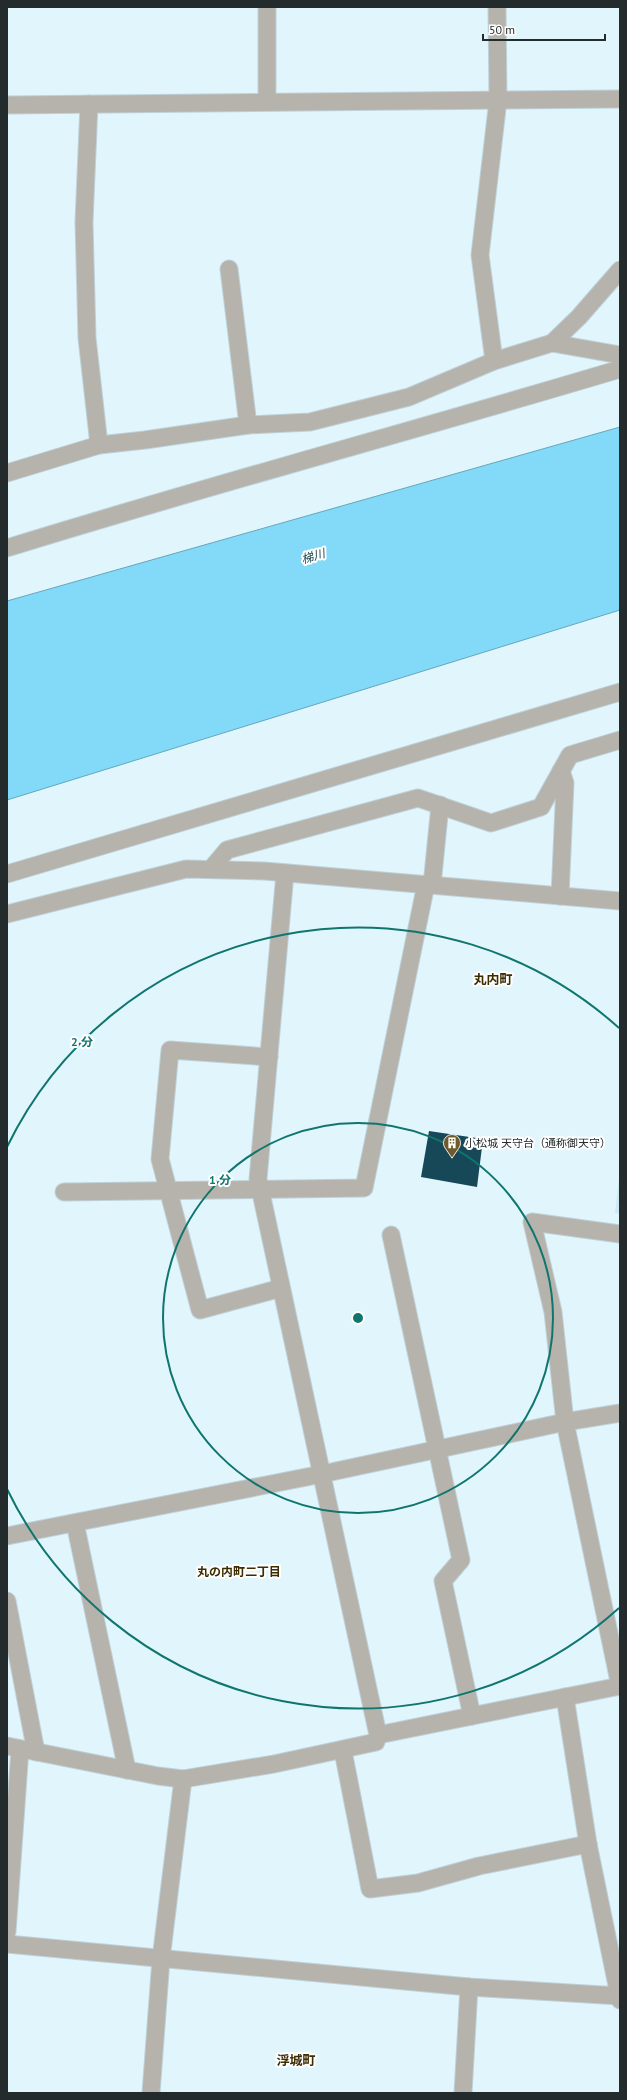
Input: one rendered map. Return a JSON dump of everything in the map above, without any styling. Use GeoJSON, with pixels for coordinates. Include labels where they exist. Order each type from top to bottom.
{"type":"FeatureCollection","features":[{"type":"Feature","properties":{"kind":"street"},"geometry":{"type":"LineString","coordinates":[[267,7],[268,102]]}},
{"type":"Feature","properties":{"kind":"street"},"geometry":{"type":"LineString","coordinates":[[494,361],[480,255],[498,100],[496,7]]}},
{"type":"Feature","properties":{"kind":"street"},"geometry":{"type":"LineString","coordinates":[[7,105],[620,99]]}},
{"type":"Feature","properties":{"kind":"street"},"geometry":{"type":"LineString","coordinates":[[89,104],[84,222],[88,338],[99,445]]}},
{"type":"Feature","properties":{"kind":"street"},"geometry":{"type":"LineString","coordinates":[[228,269],[248,425]]}},
{"type":"Feature","properties":{"kind":"street"},"geometry":{"type":"LineString","coordinates":[[7,473],[99,445],[248,425],[310,422],[401,399],[494,361],[552,342],[579,317],[620,270]]}},
{"type":"Feature","properties":{"kind":"street"},"geometry":{"type":"LineString","coordinates":[[552,342],[620,355]]}},
{"type":"Feature","properties":{"kind":"street"},"geometry":{"type":"LineString","coordinates":[[7,548],[167,499],[416,430],[620,369]]}},
{"type":"Feature","properties":{"kind":"street"},"geometry":{"type":"LineString","coordinates":[[7,874],[620,692]]}},
{"type":"Feature","properties":{"kind":"street"},"geometry":{"type":"LineString","coordinates":[[212,869],[227,850],[418,798],[491,823],[541,807],[570,755],[620,740]]}},
{"type":"Feature","properties":{"kind":"street"},"geometry":{"type":"LineString","coordinates":[[560,896],[565,783],[561,770]]}},
{"type":"Feature","properties":{"kind":"street"},"geometry":{"type":"LineString","coordinates":[[64,1192],[364,1188],[429,885],[440,805]]}},
{"type":"Feature","properties":{"kind":"street"},"geometry":{"type":"LineString","coordinates":[[7,914],[186,869],[285,872],[620,901]]}},
{"type":"Feature","properties":{"kind":"street"},"geometry":{"type":"LineString","coordinates":[[21,1749],[158,1776],[183,1779],[343,1751],[376,1742],[378,1735],[258,1178],[285,872]]}},
{"type":"Feature","properties":{"kind":"street"},"geometry":{"type":"LineString","coordinates":[[269,1057],[170,1050],[160,1159],[200,1310],[282,1288]]}},
{"type":"Feature","properties":{"kind":"street"},"geometry":{"type":"LineString","coordinates":[[378,1735],[620,1686],[565,1422],[554,1312],[532,1222],[620,1234]]}},
{"type":"Feature","properties":{"kind":"street"},"geometry":{"type":"LineString","coordinates":[[391,1235],[461,1560],[443,1581],[472,1716]]}},
{"type":"Feature","properties":{"kind":"street"},"geometry":{"type":"LineString","coordinates":[[7,1536],[322,1474],[565,1422],[620,1413]]}},
{"type":"Feature","properties":{"kind":"street"},"geometry":{"type":"LineString","coordinates":[[75,1523],[127,1770]]}},
{"type":"Feature","properties":{"kind":"street"},"geometry":{"type":"LineString","coordinates":[[7,1600],[21,1749],[7,1932]]}},
{"type":"Feature","properties":{"kind":"street"},"geometry":{"type":"LineString","coordinates":[[565,1697],[588,1844],[620,2000]]}},
{"type":"Feature","properties":{"kind":"street"},"geometry":{"type":"LineString","coordinates":[[343,1751],[370,1889],[418,1883],[479,1866],[588,1844]]}},
{"type":"Feature","properties":{"kind":"street"},"geometry":{"type":"LineString","coordinates":[[151,2093],[161,1959],[183,1779]]}},
{"type":"Feature","properties":{"kind":"street"},"geometry":{"type":"LineString","coordinates":[[7,1944],[469,1987],[620,1996]]}},
{"type":"Feature","properties":{"kind":"street"},"geometry":{"type":"LineString","coordinates":[[463,2093],[469,1987]]}},
{"type":"Feature","properties":{"kind":"shaded area"},"geometry":{"type":"Polygon","coordinates":[[[620,1170],[620,1214],[615,1213],[620,1170]]]}},
{"type":"Feature","properties":{"kind":"water","name":"梯川"},"geometry":{"type":"Polygon","coordinates":[[[620,427],[620,610],[7,800],[7,601],[620,427]]]}},
{"type":"Feature","properties":{"kind":"building","name":"小松城 天守台（通称御天守）"},"geometry":{"type":"Polygon","coordinates":[[[429,1131],[483,1139],[477,1187],[421,1177],[429,1131]]]}},
{"type":"Feature","properties":{"kind":"place","name":"小松城 天守台（通称御天守）"},"geometry":{"type":"Point","coordinates":[452,1158]}},
{"type":"Feature","properties":{"kind":"district","name":"丸内町"},"geometry":{"type":"Point","coordinates":[493,979]}},
{"type":"Feature","properties":{"kind":"district","name":"丸の内町二丁目"},"geometry":{"type":"Point","coordinates":[239,1571]}},
{"type":"Feature","properties":{"kind":"district","name":"浮城町"},"geometry":{"type":"Point","coordinates":[296,2060]}}]}
